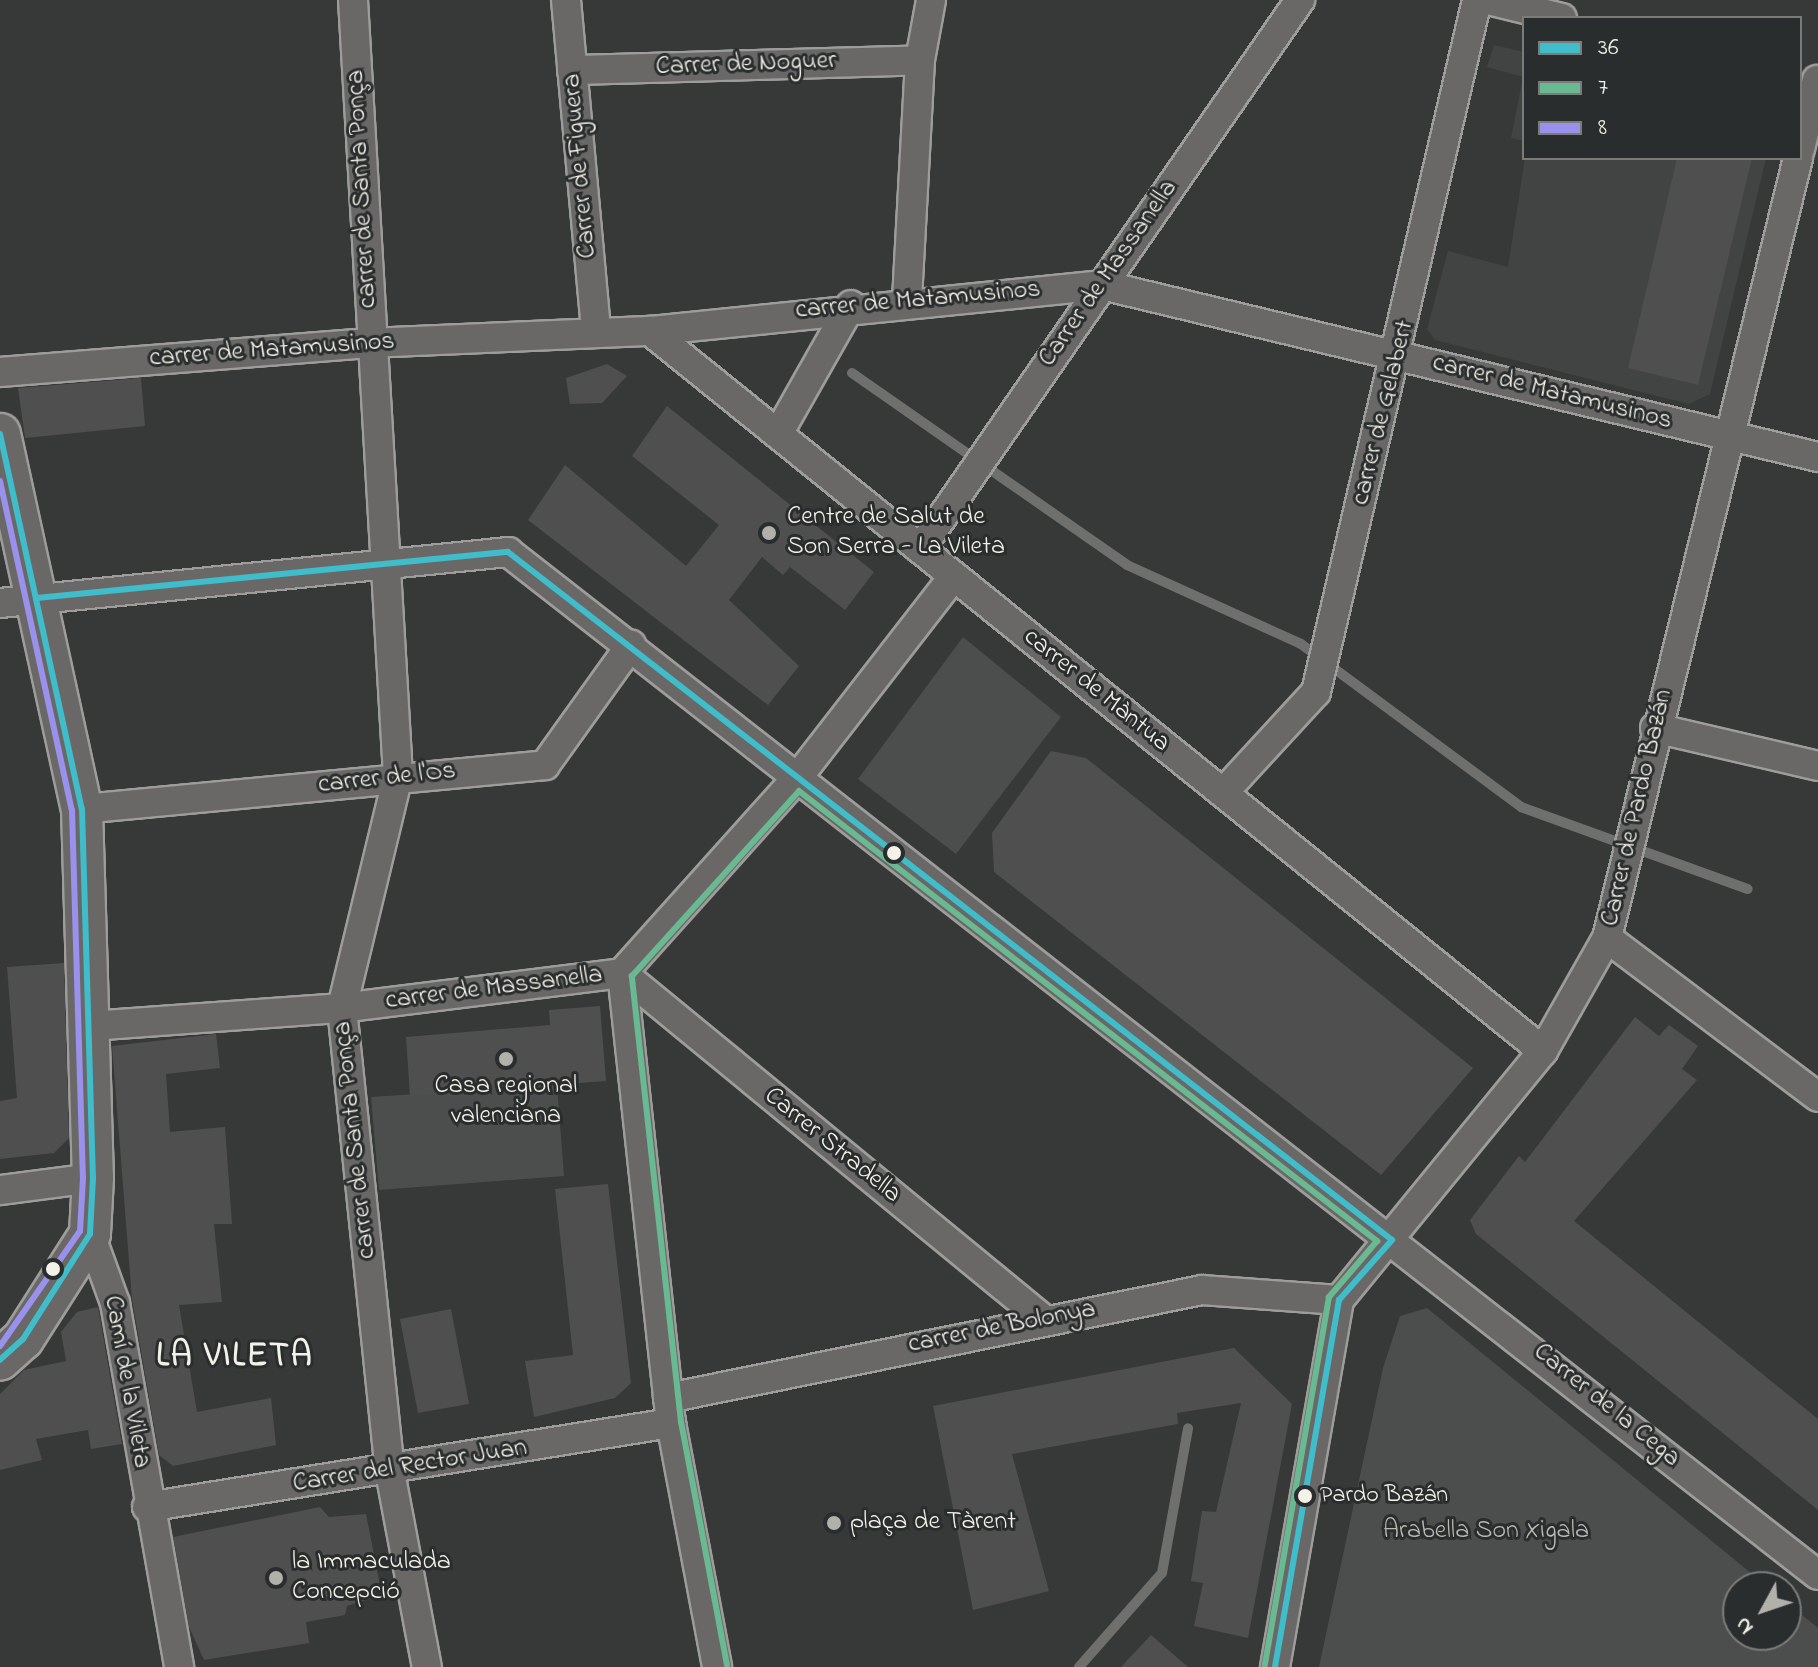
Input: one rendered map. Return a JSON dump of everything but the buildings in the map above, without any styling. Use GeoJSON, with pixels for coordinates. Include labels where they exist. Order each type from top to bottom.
{"type":"FeatureCollection","features":[{"type":"Feature","properties":{"kind":"street","name":"carrer de Santa Ponça"},"geometry":{"type":"LineString","coordinates":[[353,0],[398,776],[342,1008],[390,1472],[427,1667]]}},
{"type":"Feature","properties":{"kind":"street","name":"Carrer de Figuera"},"geometry":{"type":"LineString","coordinates":[[566,0],[596,332]]}},
{"type":"Feature","properties":{"kind":"street"},"geometry":{"type":"LineString","coordinates":[[907,300],[920,60],[931,0]]}},
{"type":"Feature","properties":{"kind":"street","name":"Carrer de Massanella"},"geometry":{"type":"LineString","coordinates":[[920,549],[1300,0]]}},
{"type":"Feature","properties":{"kind":"street","name":"carrer de Gelabert"},"geometry":{"type":"LineString","coordinates":[[1223,793],[1318,682],[1400,354],[1477,0]]}},
{"type":"Feature","properties":{"kind":"street"},"geometry":{"type":"LineString","coordinates":[[1488,0],[1554,16]]}},
{"type":"Feature","properties":{"kind":"street","name":"Carrer de Noguer"},"geometry":{"type":"LineString","coordinates":[[572,70],[920,60]]}},
{"type":"Feature","properties":{"kind":"street"},"geometry":{"type":"LineString","coordinates":[[1802,137],[1812,79]]}},
{"type":"Feature","properties":{"kind":"street","name":"Carrer de Pardo Bazán"},"geometry":{"type":"LineString","coordinates":[[1339,1300],[1392,1240],[1543,1051],[1607,938],[1655,728],[1798,160]]}},
{"type":"Feature","properties":{"kind":"street","name":"carrer de Matamusinos"},"geometry":{"type":"LineString","coordinates":[[0,372],[371,343],[650,331],[851,305],[1102,285],[1400,354],[1730,438],[1818,457]]}},
{"type":"Feature","properties":{"kind":"street"},"geometry":{"type":"LineString","coordinates":[[778,434],[851,305]]}},
{"type":"Feature","properties":{"kind":"street","name":"carrer de Màntua"},"geometry":{"type":"LineString","coordinates":[[650,331],[1543,1051]]}},
{"type":"Feature","properties":{"kind":"street","name":"Camí de la Vileta"},"geometry":{"type":"LineString","coordinates":[[0,434],[18,600],[82,809],[93,1178],[90,1234],[115,1303],[147,1507],[179,1667]]}},
{"type":"Feature","properties":{"kind":"street","name":"Carrer de la Cega"},"geometry":{"type":"LineString","coordinates":[[18,600],[508,552],[631,645],[1818,1575]]}},
{"type":"Feature","properties":{"kind":"street","name":"carrer de Massanella"},"geometry":{"type":"LineString","coordinates":[[90,1026],[342,1008],[622,973],[798,777],[954,576]]}},
{"type":"Feature","properties":{"kind":"street","name":"carrer de l'Os"},"geometry":{"type":"LineString","coordinates":[[82,809],[398,776],[545,765],[631,645]]}},
{"type":"Feature","properties":{"kind":"street"},"geometry":{"type":"LineString","coordinates":[[1655,728],[1818,766]]}},
{"type":"Feature","properties":{"kind":"street"},"geometry":{"type":"LineString","coordinates":[[1607,938],[1818,1097]]}},
{"type":"Feature","properties":{"kind":"street"},"geometry":{"type":"LineString","coordinates":[[622,973],[670,1410],[717,1667]]}},
{"type":"Feature","properties":{"kind":"street","name":"Carrer Stradella"},"geometry":{"type":"LineString","coordinates":[[622,973],[1042,1318]]}},
{"type":"Feature","properties":{"kind":"street"},"geometry":{"type":"LineString","coordinates":[[0,1190],[93,1178]]}},
{"type":"Feature","properties":{"kind":"street"},"geometry":{"type":"LineString","coordinates":[[0,1360],[23,1339],[90,1234]]}},
{"type":"Feature","properties":{"kind":"street","name":"carrer de Bolonya"},"geometry":{"type":"LineString","coordinates":[[670,1410],[1042,1318],[1202,1290],[1339,1300]]}},
{"type":"Feature","properties":{"kind":"street"},"geometry":{"type":"LineString","coordinates":[[1275,1667],[1339,1300]]}},
{"type":"Feature","properties":{"kind":"street","name":"Carrer del Rector Juan"},"geometry":{"type":"LineString","coordinates":[[147,1507],[390,1472],[670,1410]]}},
{"type":"Feature","properties":{"kind":"shaded area"},"geometry":{"type":"Polygon","coordinates":[[[1494,45],[1522,52],[1522,77],[1487,67],[1494,45]]]}},
{"type":"Feature","properties":{"kind":"shaded area"},"geometry":{"type":"Polygon","coordinates":[[[1522,82],[1522,141],[1511,138],[1522,82]]]}},
{"type":"Feature","properties":{"kind":"shaded area"},"geometry":{"type":"Polygon","coordinates":[[[1525,160],[1766,160],[1710,394],[1689,404],[1435,340],[1427,329],[1448,251],[1508,267],[1525,160]]]}},
{"type":"Feature","properties":{"kind":"green space"},"geometry":{"type":"Polygon","coordinates":[[[963,637],[1061,717],[956,854],[858,779],[963,637]]]}},
{"type":"Feature","properties":{"kind":"green space"},"geometry":{"type":"Polygon","coordinates":[[[557,1085],[564,1176],[379,1190],[371,1097],[557,1085]]]}},
{"type":"Feature","properties":{"kind":"green space","name":"Arabella Son Xigala"},"geometry":{"type":"Polygon","coordinates":[[[1427,1308],[1748,1571],[1722,1571],[1722,1651],[1802,1651],[1802,1615],[1818,1628],[1818,1667],[1319,1667],[1383,1368],[1400,1316],[1427,1308]]]}},
{"type":"Feature","properties":{"kind":"waterway"},"geometry":{"type":"LineString","coordinates":[[852,373],[1127,565],[1301,644],[1521,807],[1748,889]]}},
{"type":"Feature","properties":{"kind":"waterway"},"geometry":{"type":"LineString","coordinates":[[1079,1667],[1162,1573],[1188,1428]]}},
{"type":"Feature","properties":{"kind":"transit line","name":"36"},"geometry":{"type":"LineString","coordinates":[[0,434],[82,809],[93,1178],[90,1234],[23,1339],[0,1360]]}},
{"type":"Feature","properties":{"kind":"transit line","name":"8"},"geometry":{"type":"LineString","coordinates":[[0,481],[72,810],[83,1178],[80,1231],[0,1346]]}},
{"type":"Feature","properties":{"kind":"transit line","name":"36"},"geometry":{"type":"LineString","coordinates":[[37,598],[508,552],[1392,1240],[1339,1300],[1275,1667]]}},
{"type":"Feature","properties":{"kind":"transit line","name":"7"},"geometry":{"type":"LineString","coordinates":[[727,1665],[681,1422],[632,976],[799,791],[1377,1241],[1329,1297],[1265,1665]]}},
{"type":"Feature","properties":{"kind":"place","name":"Centre de Salut de Son Serra - La Vileta"},"geometry":{"type":"Point","coordinates":[769,533]}},
{"type":"Feature","properties":{"kind":"place","name":"Casa regional valenciana"},"geometry":{"type":"Point","coordinates":[506,1059]}},
{"type":"Feature","properties":{"kind":"place","name":"Pardo Bazán"},"geometry":{"type":"Point","coordinates":[1305,1496]}},
{"type":"Feature","properties":{"kind":"place","name":"plaça de Tàrent"},"geometry":{"type":"Point","coordinates":[834,1523]}},
{"type":"Feature","properties":{"kind":"place","name":"la Immaculada Concepció"},"geometry":{"type":"Point","coordinates":[276,1578]}},
{"type":"Feature","properties":{"kind":"district","name":"LA VILETA"},"geometry":{"type":"Point","coordinates":[235,1358]}}]}
